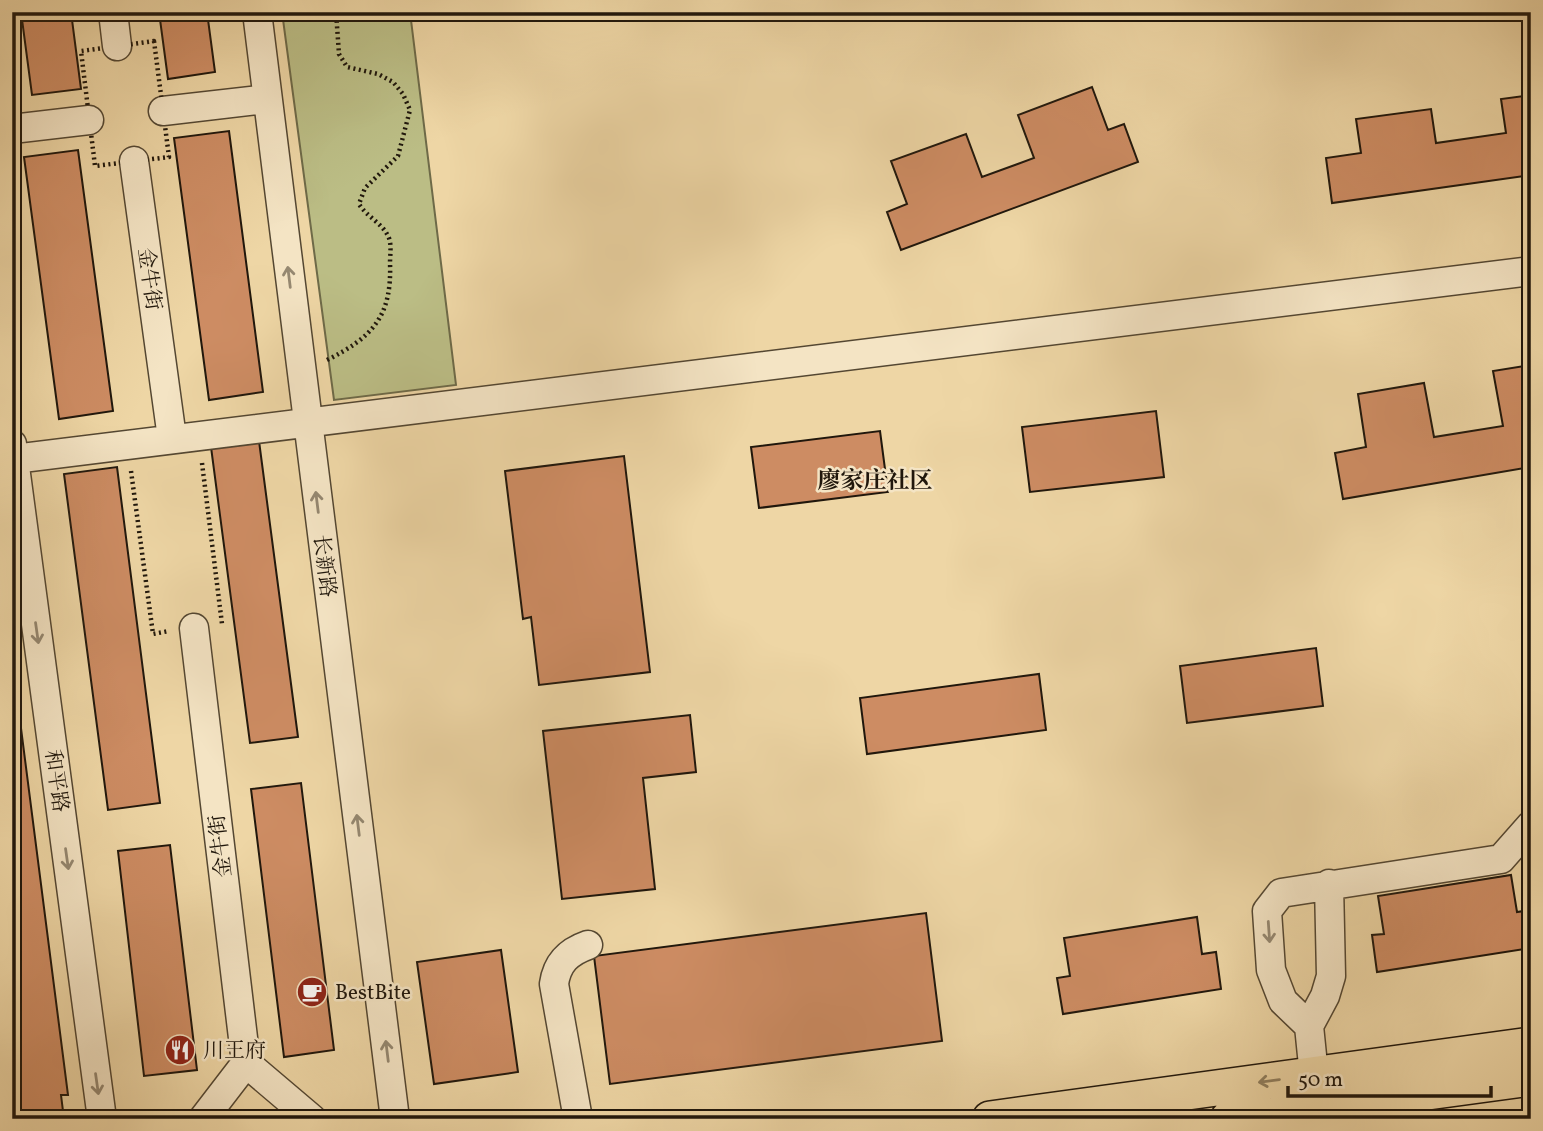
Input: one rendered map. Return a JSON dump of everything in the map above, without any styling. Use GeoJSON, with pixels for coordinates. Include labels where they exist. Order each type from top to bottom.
{"type":"FeatureCollection","features":[{"type":"Feature","properties":{"kind":"main road"},"geometry":{"type":"LineString","coordinates":[[990,1119],[1531,1045]]}},
{"type":"Feature","properties":{"kind":"main road"},"geometry":{"type":"LineString","coordinates":[[1228,1119],[1531,1078]]}},
{"type":"Feature","properties":{"kind":"street"},"geometry":{"type":"LineString","coordinates":[[113,12],[117,46]]}},
{"type":"Feature","properties":{"kind":"street","name":"长新路"},"geometry":{"type":"LineString","coordinates":[[257,12],[300,374],[396,1119]]}},
{"type":"Feature","properties":{"kind":"street"},"geometry":{"type":"LineString","coordinates":[[163,110],[267,99]]}},
{"type":"Feature","properties":{"kind":"street"},"geometry":{"type":"LineString","coordinates":[[12,129],[89,120]]}},
{"type":"Feature","properties":{"kind":"street","name":"金牛街"},"geometry":{"type":"LineString","coordinates":[[134,161],[185,437]]}},
{"type":"Feature","properties":{"kind":"street"},"geometry":{"type":"LineString","coordinates":[[13,451],[127,444],[1531,271]]}},
{"type":"Feature","properties":{"kind":"street","name":"和平路"},"geometry":{"type":"LineString","coordinates":[[13,451],[102,1119]]}},
{"type":"Feature","properties":{"kind":"street","name":"金牛街"},"geometry":{"type":"LineString","coordinates":[[194,628],[246,1063]]}},
{"type":"Feature","properties":{"kind":"street"},"geometry":{"type":"LineString","coordinates":[[1309,1026],[1283,1001],[1271,970],[1268,911],[1281,893],[1502,859],[1531,825]]}},
{"type":"Feature","properties":{"kind":"street"},"geometry":{"type":"LineString","coordinates":[[1314,1075],[1309,1026],[1325,996],[1331,976],[1329,884]]}},
{"type":"Feature","properties":{"kind":"street"},"geometry":{"type":"LineString","coordinates":[[578,1119],[554,984],[559,965],[567,956],[588,945]]}},
{"type":"Feature","properties":{"kind":"street"},"geometry":{"type":"LineString","coordinates":[[203,1119],[246,1063],[312,1119]]}},
{"type":"Feature","properties":{"kind":"path"},"geometry":{"type":"LineString","coordinates":[[300,374],[350,348],[384,313],[391,283],[390,238],[381,225],[367,217],[359,204],[365,188],[398,156],[410,110],[403,94],[393,82],[378,74],[347,68],[340,54],[336,12]]}},
{"type":"Feature","properties":{"kind":"path"},"geometry":{"type":"LineString","coordinates":[[154,41],[169,157],[95,166],[81,51],[117,46],[154,41]]}},
{"type":"Feature","properties":{"kind":"path"},"geometry":{"type":"LineString","coordinates":[[127,444],[153,634],[223,624],[185,437]]}},
{"type":"Feature","properties":{"kind":"green space"},"geometry":{"type":"Polygon","coordinates":[[[282,12],[410,12],[456,385],[334,400],[282,12]]]}},
{"type":"Feature","properties":{"kind":"building"},"geometry":{"type":"Polygon","coordinates":[[[21,12],[71,12],[81,89],[32,95],[21,12]]]}},
{"type":"Feature","properties":{"kind":"building"},"geometry":{"type":"Polygon","coordinates":[[[159,12],[207,12],[215,72],[168,79],[159,12]]]}},
{"type":"Feature","properties":{"kind":"building"},"geometry":{"type":"Polygon","coordinates":[[[1092,87],[1108,130],[1124,124],[1138,162],[901,250],[887,212],[907,204],[891,161],[966,134],[982,177],[1034,158],[1018,115],[1092,87]]]}},
{"type":"Feature","properties":{"kind":"building"},"geometry":{"type":"Polygon","coordinates":[[[1531,95],[1531,175],[1332,203],[1326,158],[1361,153],[1356,119],[1431,109],[1436,143],[1506,133],[1501,99],[1531,95]]]}},
{"type":"Feature","properties":{"kind":"building"},"geometry":{"type":"Polygon","coordinates":[[[229,131],[263,392],[209,400],[174,138],[229,131]]]}},
{"type":"Feature","properties":{"kind":"building"},"geometry":{"type":"Polygon","coordinates":[[[78,150],[113,411],[59,419],[24,157],[78,150]]]}},
{"type":"Feature","properties":{"kind":"building"},"geometry":{"type":"Polygon","coordinates":[[[1531,365],[1531,467],[1343,499],[1335,453],[1366,447],[1358,394],[1424,383],[1434,437],[1503,426],[1493,371],[1531,365]]]}},
{"type":"Feature","properties":{"kind":"building"},"geometry":{"type":"Polygon","coordinates":[[[1156,411],[1164,477],[1030,492],[1022,427],[1156,411]]]}},
{"type":"Feature","properties":{"kind":"building"},"geometry":{"type":"Polygon","coordinates":[[[880,431],[888,492],[759,508],[751,447],[880,431]]]}},
{"type":"Feature","properties":{"kind":"building"},"geometry":{"type":"Polygon","coordinates":[[[259,441],[298,737],[250,743],[211,447],[259,441]]]}},
{"type":"Feature","properties":{"kind":"building"},"geometry":{"type":"Polygon","coordinates":[[[624,456],[650,672],[539,685],[531,617],[523,619],[505,471],[624,456]]]}},
{"type":"Feature","properties":{"kind":"building"},"geometry":{"type":"Polygon","coordinates":[[[117,467],[160,803],[108,810],[64,474],[117,467]]]}},
{"type":"Feature","properties":{"kind":"building"},"geometry":{"type":"Polygon","coordinates":[[[1316,648],[1323,706],[1187,723],[1180,666],[1316,648]]]}},
{"type":"Feature","properties":{"kind":"building"},"geometry":{"type":"Polygon","coordinates":[[[12,658],[68,1095],[61,1095],[64,1119],[19,1119],[12,1069],[12,658]]]}},
{"type":"Feature","properties":{"kind":"building"},"geometry":{"type":"Polygon","coordinates":[[[1039,674],[1046,730],[867,754],[860,698],[1039,674]]]}},
{"type":"Feature","properties":{"kind":"building"},"geometry":{"type":"Polygon","coordinates":[[[690,715],[696,772],[643,778],[655,889],[562,899],[543,731],[690,715]]]}},
{"type":"Feature","properties":{"kind":"building"},"geometry":{"type":"Polygon","coordinates":[[[301,783],[334,1050],[284,1057],[251,789],[301,783]]]}},
{"type":"Feature","properties":{"kind":"building"},"geometry":{"type":"Polygon","coordinates":[[[170,845],[197,1070],[144,1076],[118,851],[170,845]]]}},
{"type":"Feature","properties":{"kind":"building"},"geometry":{"type":"Polygon","coordinates":[[[1511,875],[1517,912],[1530,910],[1531,948],[1377,972],[1372,935],[1384,934],[1378,896],[1511,875]]]}},
{"type":"Feature","properties":{"kind":"building"},"geometry":{"type":"Polygon","coordinates":[[[926,913],[942,1041],[610,1084],[594,956],[926,913]]]}},
{"type":"Feature","properties":{"kind":"building"},"geometry":{"type":"Polygon","coordinates":[[[1197,917],[1202,954],[1216,952],[1221,989],[1063,1014],[1057,978],[1070,976],[1064,938],[1197,917]]]}},
{"type":"Feature","properties":{"kind":"building"},"geometry":{"type":"Polygon","coordinates":[[[501,950],[518,1072],[434,1084],[417,962],[501,950]]]}},
{"type":"Feature","properties":{"kind":"place","name":"BestBite"},"geometry":{"type":"Point","coordinates":[312,992]}},
{"type":"Feature","properties":{"kind":"place","name":"川王府"},"geometry":{"type":"Point","coordinates":[180,1050]}},
{"type":"Feature","properties":{"kind":"district","name":"廖家庄社区"},"geometry":{"type":"Point","coordinates":[875,480]}}]}
